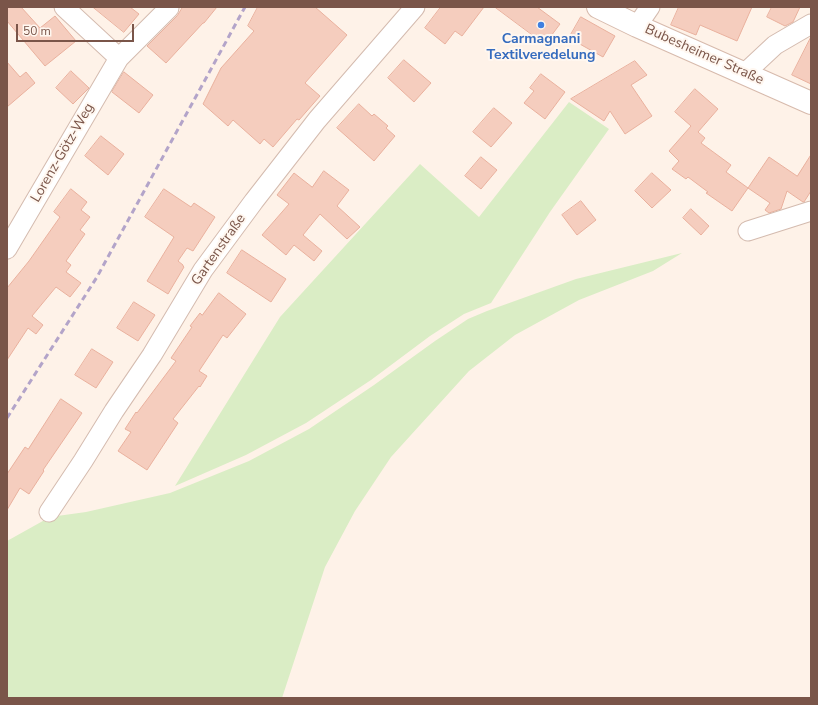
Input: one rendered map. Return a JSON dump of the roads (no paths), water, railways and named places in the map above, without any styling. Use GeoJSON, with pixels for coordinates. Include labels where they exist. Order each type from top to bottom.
{"type":"FeatureCollection","features":[{"type":"Feature","properties":{"kind":"street"},"geometry":{"type":"LineString","coordinates":[[64,7],[119,58]]}},
{"type":"Feature","properties":{"kind":"street","name":"Gartenstraße"},"geometry":{"type":"LineString","coordinates":[[49,512],[152,355],[203,270],[317,120],[415,7]]}},
{"type":"Feature","properties":{"kind":"street","name":"Bubesheimer Straße"},"geometry":{"type":"LineString","coordinates":[[598,7],[637,26],[811,103]]}},
{"type":"Feature","properties":{"kind":"street"},"geometry":{"type":"LineString","coordinates":[[637,26],[650,7]]}},
{"type":"Feature","properties":{"kind":"street","name":"Lorenz-Götz-Weg"},"geometry":{"type":"LineString","coordinates":[[7,249],[119,58],[169,8]]}},
{"type":"Feature","properties":{"kind":"street"},"geometry":{"type":"LineString","coordinates":[[745,73],[775,45],[811,24]]}},
{"type":"Feature","properties":{"kind":"street"},"geometry":{"type":"LineString","coordinates":[[748,231],[811,211]]}},
{"type":"Feature","properties":{"kind":"railway"},"geometry":{"type":"LineString","coordinates":[[7,418],[97,277],[245,7]]}},
{"type":"Feature","properties":{"kind":"place","name":"Carmagnani Textilveredelung"},"geometry":{"type":"Point","coordinates":[541,25]}}]}
